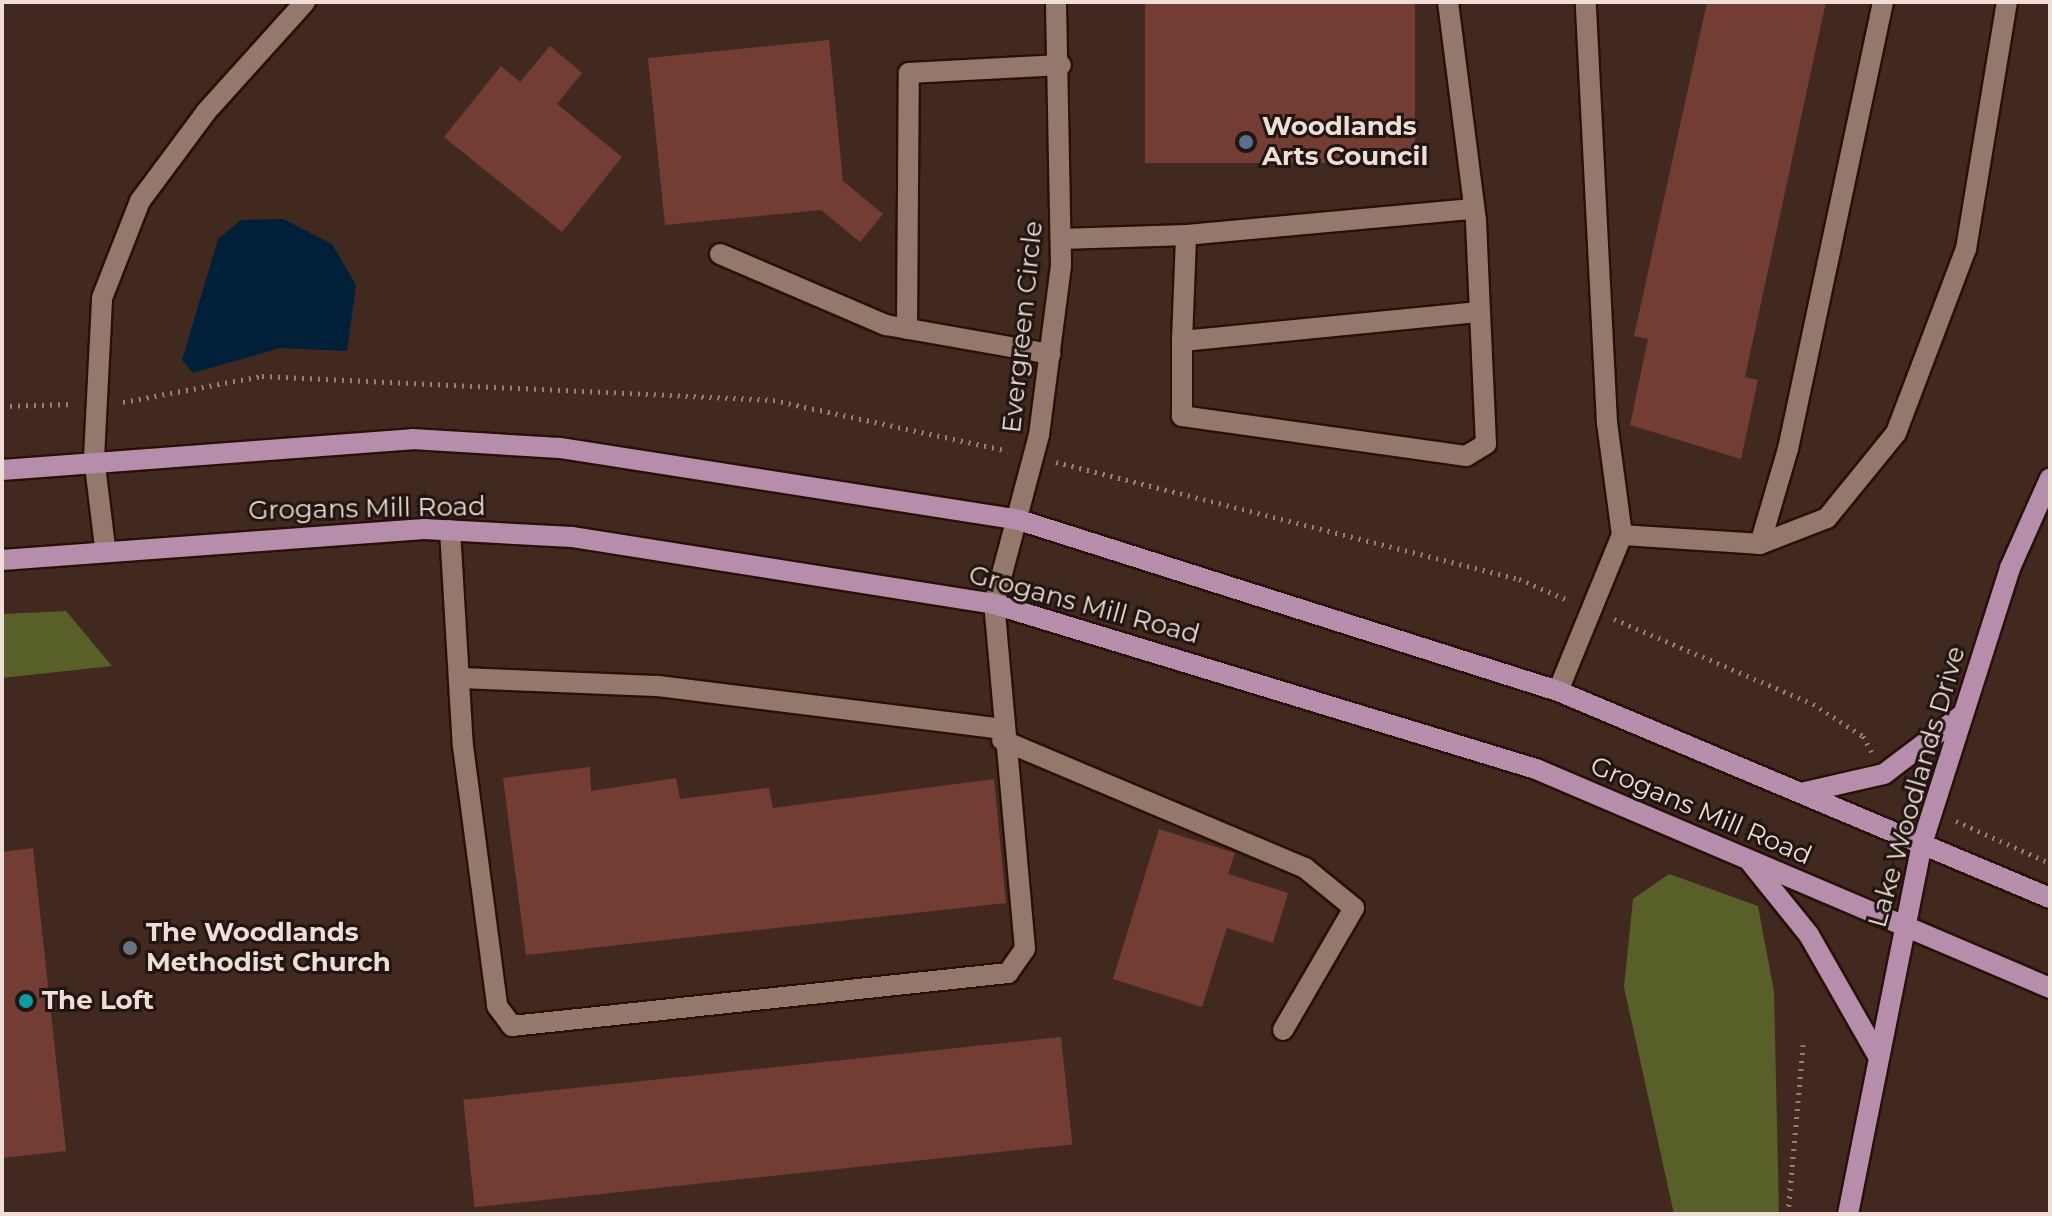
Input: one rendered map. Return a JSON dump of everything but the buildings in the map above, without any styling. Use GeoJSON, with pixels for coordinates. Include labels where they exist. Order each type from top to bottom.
{"type":"FeatureCollection","features":[{"type":"Feature","properties":{"kind":"main road"},"geometry":{"type":"LineString","coordinates":[[2,470],[94,458],[412,439],[560,448],[1019,520],[1558,691],[2050,898]]}},
{"type":"Feature","properties":{"kind":"main road","name":"Lake Woodlands Drive"},"geometry":{"type":"LineString","coordinates":[[1848,1214],[1903,921],[1922,844],[2010,568],[2050,478]]}},
{"type":"Feature","properties":{"kind":"main road","name":"Grogans Mill Road"},"geometry":{"type":"LineString","coordinates":[[2,560],[105,547],[450,530],[572,537],[994,604],[1536,769],[1749,860],[1903,921],[2050,988]]}},
{"type":"Feature","properties":{"kind":"main road"},"geometry":{"type":"LineString","coordinates":[[1801,793],[1884,774],[1963,714]]}},
{"type":"Feature","properties":{"kind":"main road"},"geometry":{"type":"LineString","coordinates":[[1749,860],[1809,935],[1878,1056]]}},
{"type":"Feature","properties":{"kind":"street"},"geometry":{"type":"LineString","coordinates":[[105,547],[94,458],[102,298],[140,201],[206,112],[305,2]]}},
{"type":"Feature","properties":{"kind":"street","name":"Evergreen Circle"},"geometry":{"type":"LineString","coordinates":[[459,678],[497,1006],[512,1026],[1008,973],[1025,949],[1002,734],[994,604],[1019,520],[1050,354],[1062,239],[1061,65],[1056,2]]}},
{"type":"Feature","properties":{"kind":"street"},"geometry":{"type":"LineString","coordinates":[[1186,235],[1182,416],[1466,456],[1486,444],[1474,209],[1448,2]]}},
{"type":"Feature","properties":{"kind":"street"},"geometry":{"type":"LineString","coordinates":[[1558,691],[1622,535],[1607,423],[1586,2]]}},
{"type":"Feature","properties":{"kind":"street"},"geometry":{"type":"LineString","coordinates":[[1760,544],[1788,449],[1883,2]]}},
{"type":"Feature","properties":{"kind":"street"},"geometry":{"type":"LineString","coordinates":[[1622,535],[1760,544],[1827,518],[1896,433],[1966,249],[2007,2]]}},
{"type":"Feature","properties":{"kind":"street"},"geometry":{"type":"LineString","coordinates":[[907,329],[909,73],[1061,65]]}},
{"type":"Feature","properties":{"kind":"street"},"geometry":{"type":"LineString","coordinates":[[1062,239],[1186,235],[1474,209]]}},
{"type":"Feature","properties":{"kind":"street"},"geometry":{"type":"LineString","coordinates":[[720,254],[907,329],[1050,354]]}},
{"type":"Feature","properties":{"kind":"street"},"geometry":{"type":"LineString","coordinates":[[1182,341],[1480,312]]}},
{"type":"Feature","properties":{"kind":"street"},"geometry":{"type":"LineString","coordinates":[[450,530],[459,678],[658,686],[1002,734],[1305,868],[1354,908],[1283,1030]]}},
{"type":"Feature","properties":{"kind":"path"},"geometry":{"type":"LineString","coordinates":[[1788,1214],[1803,1045]]}},
{"type":"Feature","properties":{"kind":"green space"},"geometry":{"type":"Polygon","coordinates":[[[66,611],[112,666],[2,678],[2,614],[66,611]]]}},
{"type":"Feature","properties":{"kind":"green space"},"geometry":{"type":"Polygon","coordinates":[[[1669,874],[1758,906],[1774,992],[1779,1214],[1674,1214],[1624,987],[1633,899],[1669,874]]]}},
{"type":"Feature","properties":{"kind":"water"},"geometry":{"type":"Polygon","coordinates":[[[283,219],[332,244],[356,285],[347,351],[280,348],[193,373],[182,360],[218,239],[241,220],[283,219]]]}},
{"type":"Feature","properties":{"kind":"place","name":"Woodlands Arts Council"},"geometry":{"type":"Point","coordinates":[1246,142]}},
{"type":"Feature","properties":{"kind":"place","name":"The Woodlands Methodist Church"},"geometry":{"type":"Point","coordinates":[130,948]}},
{"type":"Feature","properties":{"kind":"place","name":"The Loft"},"geometry":{"type":"Point","coordinates":[26,1001]}}]}
